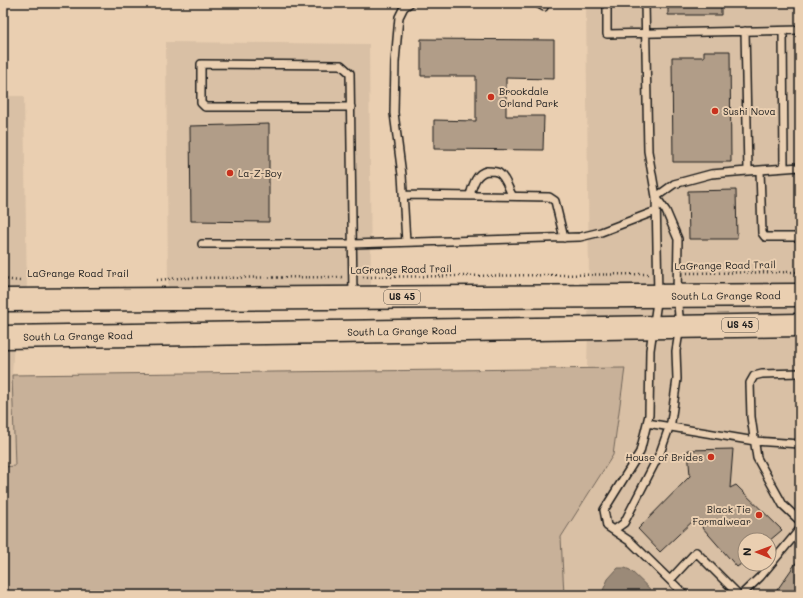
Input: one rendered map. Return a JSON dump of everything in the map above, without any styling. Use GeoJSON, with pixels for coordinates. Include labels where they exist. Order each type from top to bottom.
{"type":"FeatureCollection","features":[{"type":"Feature","properties":{"kind":"highway","name":"South La Grange Road"},"geometry":{"type":"LineString","coordinates":[[3,300],[353,287],[664,288],[800,295]]}},
{"type":"Feature","properties":{"kind":"highway","name":"South La Grange Road"},"geometry":{"type":"LineString","coordinates":[[3,337],[653,326],[800,325]]}},
{"type":"Feature","properties":{"kind":"lane"},"geometry":{"type":"LineString","coordinates":[[406,242],[403,195],[394,113],[395,62],[399,17],[404,7],[410,3]]}},
{"type":"Feature","properties":{"kind":"lane"},"geometry":{"type":"LineString","coordinates":[[607,3],[607,34],[800,30]]}},
{"type":"Feature","properties":{"kind":"lane"},"geometry":{"type":"LineString","coordinates":[[614,530],[624,523],[660,453],[669,427],[677,379],[676,351],[680,326],[664,288],[656,211],[656,197],[648,151],[644,3]]}},
{"type":"Feature","properties":{"kind":"lane"},"geometry":{"type":"LineString","coordinates":[[745,31],[748,170]]}},
{"type":"Feature","properties":{"kind":"lane"},"geometry":{"type":"LineString","coordinates":[[783,31],[784,167]]}},
{"type":"Feature","properties":{"kind":"lane"},"geometry":{"type":"LineString","coordinates":[[351,106],[205,107],[201,103],[201,64],[341,65],[350,73],[351,106],[353,287]]}},
{"type":"Feature","properties":{"kind":"lane"},"geometry":{"type":"LineString","coordinates":[[656,197],[674,184],[711,174],[784,167],[800,167]]}},
{"type":"Feature","properties":{"kind":"lane"},"geometry":{"type":"LineString","coordinates":[[760,170],[762,234],[764,237],[800,237]]}},
{"type":"Feature","properties":{"kind":"lane"},"geometry":{"type":"LineString","coordinates":[[470,195],[473,184],[478,176],[484,172],[492,171],[499,173],[504,178],[512,195]]}},
{"type":"Feature","properties":{"kind":"lane"},"geometry":{"type":"LineString","coordinates":[[403,195],[549,196],[555,201],[564,238]]}},
{"type":"Feature","properties":{"kind":"lane"},"geometry":{"type":"LineString","coordinates":[[656,197],[666,210],[678,240],[677,274],[664,288],[653,326],[650,350],[649,415],[640,452],[604,510],[607,526],[631,542],[685,595]]}},
{"type":"Feature","properties":{"kind":"lane"},"geometry":{"type":"LineString","coordinates":[[202,244],[352,244],[580,237],[590,235],[656,211]]}},
{"type":"Feature","properties":{"kind":"lane"},"geometry":{"type":"LineString","coordinates":[[800,373],[762,374],[754,376],[750,383],[751,417],[757,458],[783,505],[800,521]]}},
{"type":"Feature","properties":{"kind":"lane"},"geometry":{"type":"LineString","coordinates":[[647,423],[755,441],[800,444]]}},
{"type":"Feature","properties":{"kind":"lane"},"geometry":{"type":"LineString","coordinates":[[670,580],[696,552],[740,595],[760,577],[800,529]]}},
{"type":"Feature","properties":{"kind":"path","name":"LaGrange Road Trail"},"geometry":{"type":"LineString","coordinates":[[677,274],[800,272]]}},
{"type":"Feature","properties":{"kind":"path","name":"LaGrange Road Trail"},"geometry":{"type":"LineString","coordinates":[[153,280],[180,278],[353,287],[664,288]]}},
{"type":"Feature","properties":{"kind":"path","name":"LaGrange Road Trail"},"geometry":{"type":"LineString","coordinates":[[3,280],[20,281]]}},
{"type":"Feature","properties":{"kind":"shaded area"},"geometry":{"type":"Polygon","coordinates":[[[586,3],[800,3],[800,595],[564,595],[561,537],[613,455],[625,368],[587,368],[589,282],[586,3]]]}},
{"type":"Feature","properties":{"kind":"shaded area"},"geometry":{"type":"Polygon","coordinates":[[[166,42],[369,44],[371,292],[168,292],[166,42]]]}},
{"type":"Feature","properties":{"kind":"shaded area"},"geometry":{"type":"Polygon","coordinates":[[[3,96],[24,96],[27,296],[3,296],[3,96]]]}},
{"type":"Feature","properties":{"kind":"shaded area"},"geometry":{"type":"Polygon","coordinates":[[[3,341],[14,341],[12,375],[15,466],[3,467],[3,341]]]}},
{"type":"Feature","properties":{"kind":"shaded area"},"geometry":{"type":"Polygon","coordinates":[[[625,368],[613,455],[561,537],[564,595],[3,595],[3,467],[15,466],[12,375],[625,368]]]}},
{"type":"Feature","properties":{"kind":"shaded area"},"geometry":{"type":"Polygon","coordinates":[[[618,568],[630,570],[656,595],[601,595],[608,579],[618,568]]]}},
{"type":"Feature","properties":{"kind":"building"},"geometry":{"type":"Polygon","coordinates":[[[668,3],[721,3],[721,15],[668,15],[668,3]]]}},
{"type":"Feature","properties":{"kind":"building"},"geometry":{"type":"Polygon","coordinates":[[[765,3],[800,3],[800,5],[765,5],[765,3]]]}},
{"type":"Feature","properties":{"kind":"building","name":"Brookdale Orland Park"},"geometry":{"type":"Polygon","coordinates":[[[421,39],[554,40],[554,79],[506,78],[506,116],[544,116],[543,150],[434,149],[434,120],[476,121],[476,76],[421,76],[421,39]]]}},
{"type":"Feature","properties":{"kind":"building"},"geometry":{"type":"Polygon","coordinates":[[[704,51],[730,51],[731,162],[673,162],[672,57],[704,57],[704,51]]]}},
{"type":"Feature","properties":{"kind":"building","name":"La-Z-Boy"},"geometry":{"type":"Polygon","coordinates":[[[269,124],[269,222],[191,221],[190,126],[269,124]]]}},
{"type":"Feature","properties":{"kind":"building"},"geometry":{"type":"Polygon","coordinates":[[[736,190],[737,239],[689,239],[688,191],[736,190]]]}},
{"type":"Feature","properties":{"kind":"building"},"geometry":{"type":"Polygon","coordinates":[[[733,449],[730,488],[736,485],[782,530],[777,534],[777,532],[737,532],[737,567],[695,519],[660,552],[638,529],[690,476],[688,450],[733,449]]]}},
{"type":"Feature","properties":{"kind":"building"},"geometry":{"type":"Polygon","coordinates":[[[800,557],[800,595],[778,595],[775,593],[800,557]]]}},
{"type":"Feature","properties":{"kind":"place","name":"Brookdale Orland Park"},"geometry":{"type":"Point","coordinates":[491,97]}},
{"type":"Feature","properties":{"kind":"place","name":"Sushi Nova"},"geometry":{"type":"Point","coordinates":[715,111]}},
{"type":"Feature","properties":{"kind":"place","name":"La-Z-Boy"},"geometry":{"type":"Point","coordinates":[230,173]}},
{"type":"Feature","properties":{"kind":"place","name":"House of Brides"},"geometry":{"type":"Point","coordinates":[711,457]}},
{"type":"Feature","properties":{"kind":"place","name":"Black Tie Formalwear"},"geometry":{"type":"Point","coordinates":[759,515]}}]}
